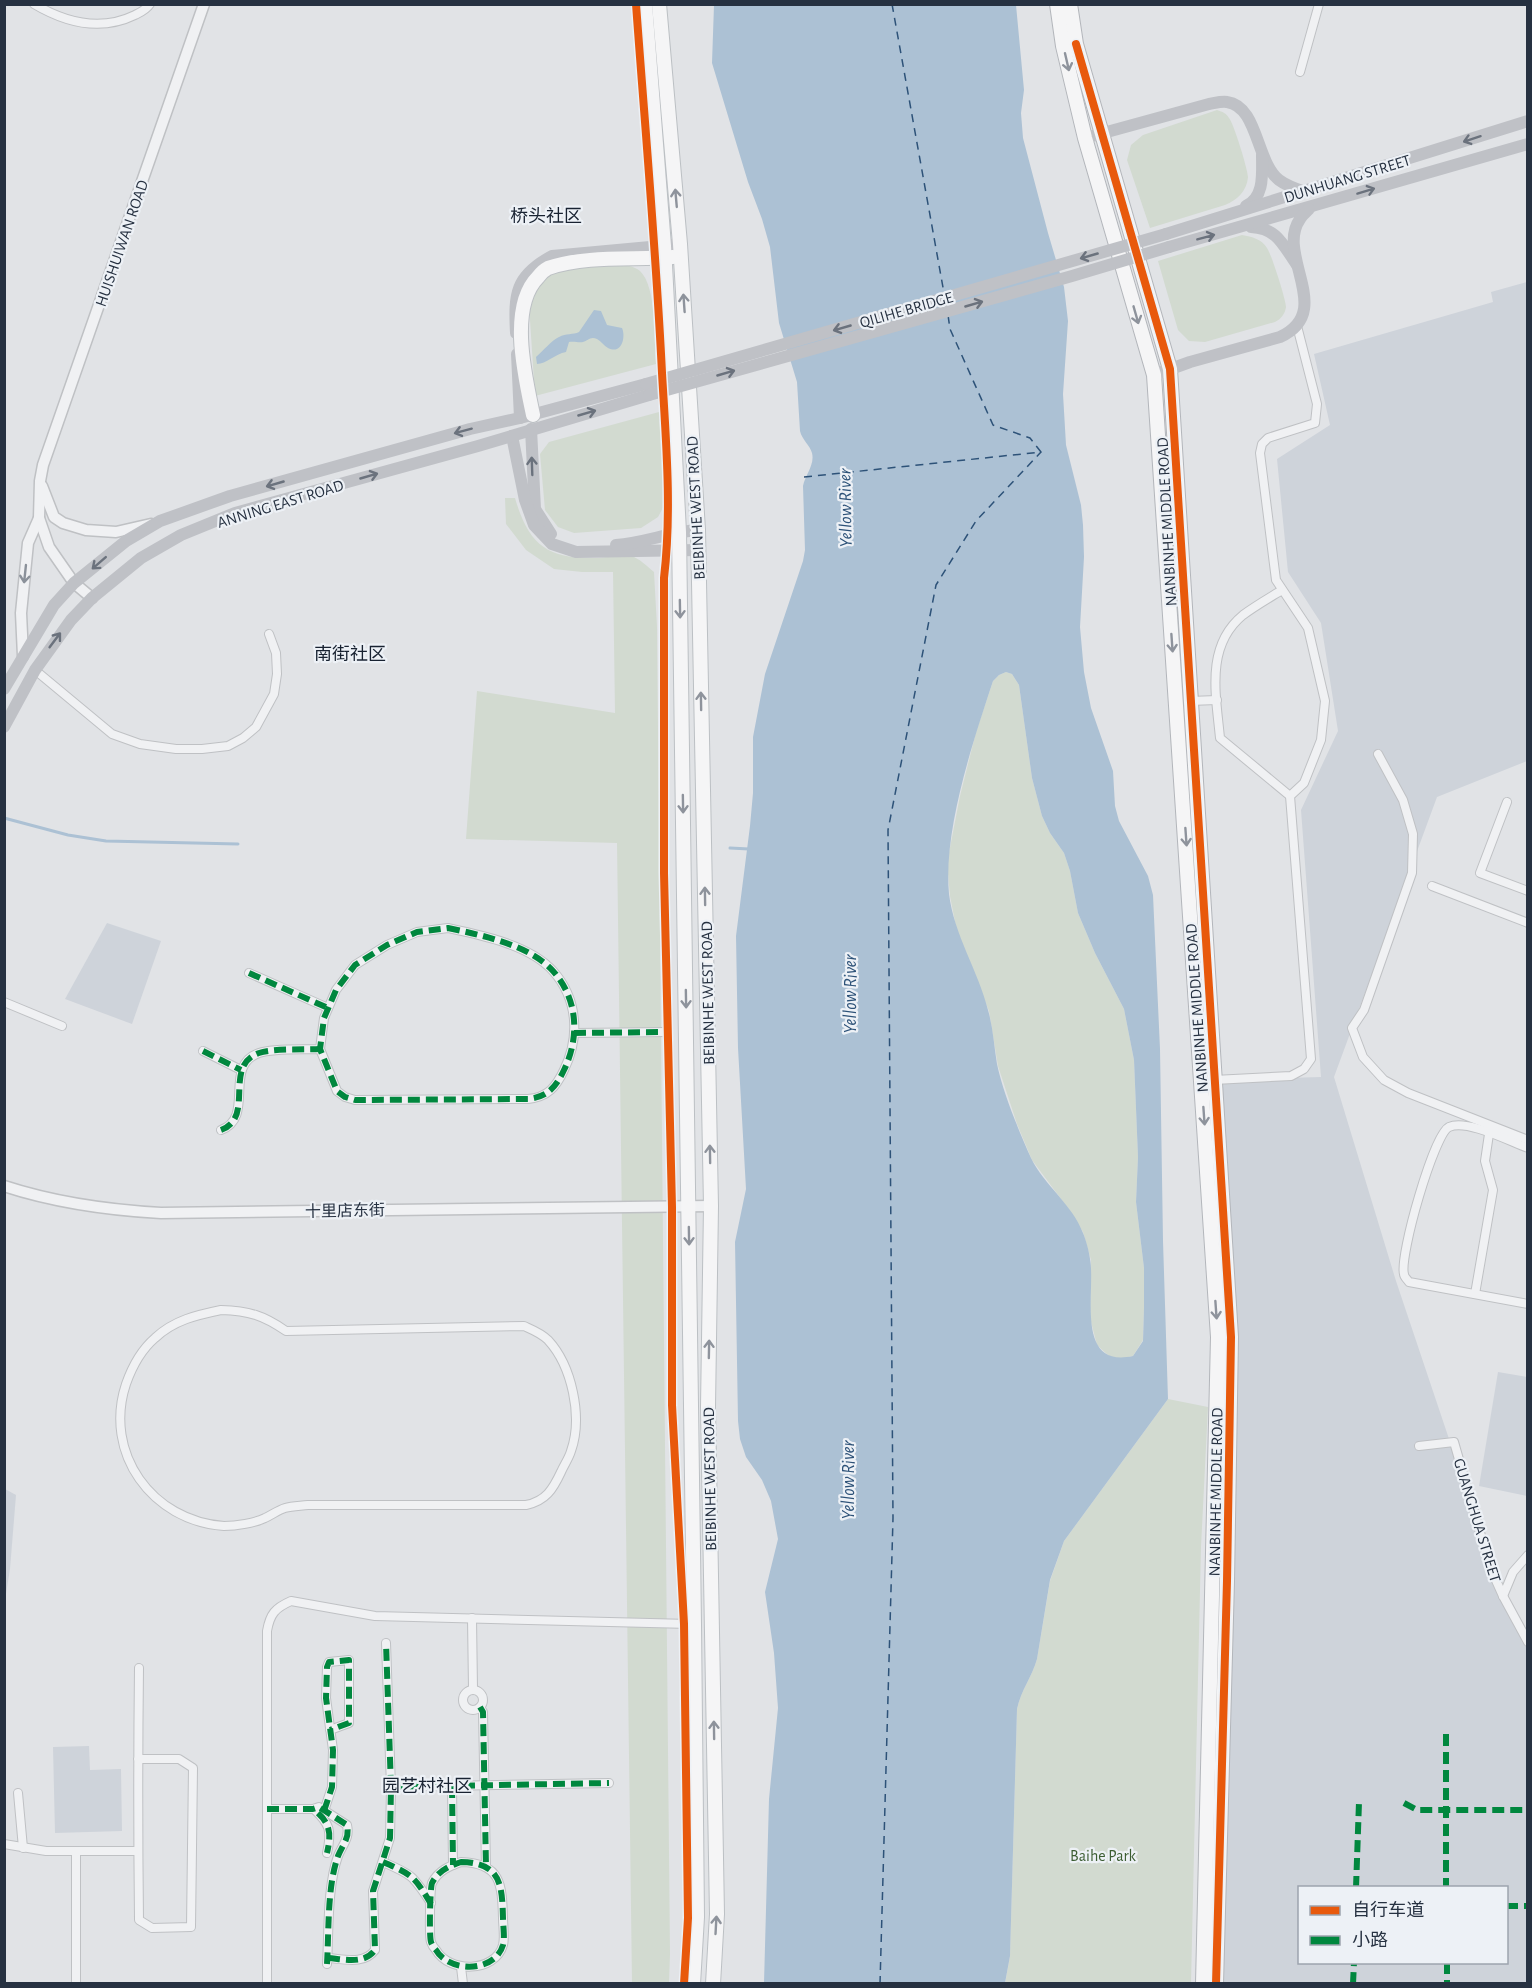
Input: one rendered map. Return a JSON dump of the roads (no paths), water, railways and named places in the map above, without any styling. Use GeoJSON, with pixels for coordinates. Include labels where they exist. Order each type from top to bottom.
{"type":"FeatureCollection","features":[{"type":"Feature","properties":{"kind":"main road","name":"BEIBINHE WEST ROAD"},"geometry":{"type":"LineString","coordinates":[[645,4],[660,252],[673,534],[689,1207],[689,1624],[697,1917],[693,1983]]}},
{"type":"Feature","properties":{"kind":"main road","name":"BEIBINHE WEST ROAD"},"geometry":{"type":"LineString","coordinates":[[659,4],[680,250],[698,530],[711,1206],[708,1407],[717,1914],[713,1983]]}},
{"type":"Feature","properties":{"kind":"main road","name":"NANBINHE MIDDLE ROAD"},"geometry":{"type":"LineString","coordinates":[[1057,4],[1063,46],[1085,138],[1154,375],[1218,1337],[1203,1983]]}},
{"type":"Feature","properties":{"kind":"main road","name":"NANBINHE MIDDLE ROAD"},"geometry":{"type":"LineString","coordinates":[[1070,4],[1076,44],[1170,369],[1231,1337],[1216,1983]]}},
{"type":"Feature","properties":{"kind":"main road"},"geometry":{"type":"LineString","coordinates":[[1085,138],[1227,101],[1240,106],[1248,114],[1262,154],[1278,179],[1305,192]]}},
{"type":"Feature","properties":{"kind":"main road","name":"DUNHUANG STREET"},"geometry":{"type":"LineString","coordinates":[[1166,234],[1527,121]]}},
{"type":"Feature","properties":{"kind":"main road","name":"DUNHUANG STREET"},"geometry":{"type":"LineString","coordinates":[[1169,247],[1527,144]]}},
{"type":"Feature","properties":{"kind":"main road"},"geometry":{"type":"LineString","coordinates":[[1230,213],[1253,202],[1262,185],[1262,154]]}},
{"type":"Feature","properties":{"kind":"main road"},"geometry":{"type":"LineString","coordinates":[[1154,375],[1280,337],[1297,326],[1305,308],[1294,239],[1299,220],[1310,208]]}},
{"type":"Feature","properties":{"kind":"main road"},"geometry":{"type":"LineString","coordinates":[[1242,227],[1261,227],[1273,232],[1298,266]]}},
{"type":"Feature","properties":{"kind":"main road","name":"QILIHE BRIDGE"},"geometry":{"type":"LineString","coordinates":[[647,390],[1166,234]]}},
{"type":"Feature","properties":{"kind":"main road","name":"QILIHE BRIDGE"},"geometry":{"type":"LineString","coordinates":[[647,390],[1060,279],[1169,247]]}},
{"type":"Feature","properties":{"kind":"main road"},"geometry":{"type":"LineString","coordinates":[[680,250],[576,262],[546,269],[529,286],[520,316],[535,509],[549,533],[573,546],[628,544],[698,530]]}},
{"type":"Feature","properties":{"kind":"main road"},"geometry":{"type":"LineString","coordinates":[[4,689],[54,605],[74,583],[126,541],[160,521],[242,493],[470,429],[528,421],[647,390]]}},
{"type":"Feature","properties":{"kind":"main road","name":"ANNING EAST ROAD"},"geometry":{"type":"LineString","coordinates":[[4,727],[35,670],[70,620],[92,598],[141,558],[181,535],[235,513],[512,436],[528,421]]}},
{"type":"Feature","properties":{"kind":"main road"},"geometry":{"type":"LineString","coordinates":[[512,436],[525,501],[534,525],[552,544],[576,552],[698,550]]}},
{"type":"Feature","properties":{"kind":"street"},"geometry":{"type":"LineString","coordinates":[[34,4],[52,15],[81,24],[104,24],[126,19],[147,9],[150,4]]}},
{"type":"Feature","properties":{"kind":"street","name":"HUISHUIWAN ROAD"},"geometry":{"type":"LineString","coordinates":[[23,656],[21,613],[28,543],[39,518],[43,465],[204,4]]}},
{"type":"Feature","properties":{"kind":"street"},"geometry":{"type":"LineString","coordinates":[[636,4],[660,252]]}},
{"type":"Feature","properties":{"kind":"street"},"geometry":{"type":"LineString","coordinates":[[1300,72],[1319,4]]}},
{"type":"Feature","properties":{"kind":"street"},"geometry":{"type":"LineString","coordinates":[[1290,796],[1304,783],[1321,740],[1325,701],[1308,628],[1276,580],[1260,453],[1262,444],[1268,438],[1315,423],[1317,404],[1297,326]]}},
{"type":"Feature","properties":{"kind":"street"},"geometry":{"type":"LineString","coordinates":[[40,481],[54,517],[63,523],[86,530],[116,532],[160,521]]}},
{"type":"Feature","properties":{"kind":"street","name":"HUISHUIWAN ROAD"},"geometry":{"type":"LineString","coordinates":[[39,518],[50,547],[74,583],[92,598]]}},
{"type":"Feature","properties":{"kind":"street"},"geometry":{"type":"LineString","coordinates":[[673,551],[664,578],[664,873],[672,1207],[672,1405],[689,1624],[688,1918],[684,1983]]}},
{"type":"Feature","properties":{"kind":"street"},"geometry":{"type":"LineString","coordinates":[[1214,1080],[1291,1076],[1304,1069],[1311,1059],[1290,796],[1220,738],[1217,700],[1216,658],[1223,638],[1242,616],[1282,590]]}},
{"type":"Feature","properties":{"kind":"street"},"geometry":{"type":"LineString","coordinates":[[35,670],[112,734],[140,744],[176,749],[228,746],[243,738],[256,727],[274,694],[278,674],[276,653],[269,634]]}},
{"type":"Feature","properties":{"kind":"street"},"geometry":{"type":"LineString","coordinates":[[1190,701],[1217,700]]}},
{"type":"Feature","properties":{"kind":"street"},"geometry":{"type":"LineString","coordinates":[[1378,754],[1403,800],[1413,834],[1412,873],[1364,1010],[1353,1028],[1363,1057],[1384,1080],[1408,1093],[1527,1140]]}},
{"type":"Feature","properties":{"kind":"street"},"geometry":{"type":"LineString","coordinates":[[1507,802],[1480,873],[1527,891]]}},
{"type":"Feature","properties":{"kind":"street"},"geometry":{"type":"LineString","coordinates":[[1432,886],[1527,923]]}},
{"type":"Feature","properties":{"kind":"street"},"geometry":{"type":"LineString","coordinates":[[448,928],[480,935],[530,953],[553,971],[569,995],[575,1024],[574,1033],[572,1053],[555,1088],[538,1098],[528,1099],[355,1100],[345,1097],[337,1090],[320,1049],[324,1018],[328,1008],[336,990],[355,965],[387,945],[417,932],[448,928]]}},
{"type":"Feature","properties":{"kind":"street"},"geometry":{"type":"LineString","coordinates":[[249,973],[328,1008]]}},
{"type":"Feature","properties":{"kind":"street"},"geometry":{"type":"LineString","coordinates":[[4,1002],[62,1026]]}},
{"type":"Feature","properties":{"kind":"street"},"geometry":{"type":"LineString","coordinates":[[574,1033],[668,1032]]}},
{"type":"Feature","properties":{"kind":"street"},"geometry":{"type":"LineString","coordinates":[[221,1130],[227,1128],[236,1118],[241,1070],[244,1063],[256,1054],[320,1049]]}},
{"type":"Feature","properties":{"kind":"street"},"geometry":{"type":"LineString","coordinates":[[203,1051],[241,1070]]}},
{"type":"Feature","properties":{"kind":"street"},"geometry":{"type":"LineString","coordinates":[[1527,1148],[1457,1124],[1446,1128],[1423,1181],[1405,1251],[1404,1274],[1409,1282],[1527,1304]]}},
{"type":"Feature","properties":{"kind":"street"},"geometry":{"type":"LineString","coordinates":[[1475,1294],[1493,1190],[1485,1161],[1490,1134]]}},
{"type":"Feature","properties":{"kind":"street","name":"十里店东街"},"geometry":{"type":"LineString","coordinates":[[4,1186],[64,1203],[161,1213],[711,1206]]}},
{"type":"Feature","properties":{"kind":"street"},"geometry":{"type":"LineString","coordinates":[[221,1310],[244,1311],[267,1318],[286,1331],[524,1326],[538,1331],[549,1341],[568,1374],[576,1411],[572,1449],[550,1492],[535,1503],[516,1504],[308,1505],[284,1509],[262,1520],[226,1526],[190,1519],[158,1501],[134,1473],[121,1438],[120,1402],[132,1367],[154,1338],[185,1318],[221,1310]]}},
{"type":"Feature","properties":{"kind":"street","name":"GUANGHUA STREET"},"geometry":{"type":"LineString","coordinates":[[1419,1446],[1454,1442],[1490,1568],[1527,1642]]}},
{"type":"Feature","properties":{"kind":"street","name":"GUANGHUA STREET"},"geometry":{"type":"LineString","coordinates":[[1503,1596],[1514,1572],[1527,1555]]}},
{"type":"Feature","properties":{"kind":"street"},"geometry":{"type":"LineString","coordinates":[[267,1983],[267,1631],[269,1618],[279,1607],[297,1602],[375,1616],[689,1624]]}},
{"type":"Feature","properties":{"kind":"street"},"geometry":{"type":"LineString","coordinates":[[472,1618],[473,1689]]}},
{"type":"Feature","properties":{"kind":"street"},"geometry":{"type":"LineString","coordinates":[[267,1809],[314,1809],[319,1807],[347,1825],[349,1834],[338,1857],[332,1882],[327,1961],[364,1960],[371,1956],[375,1950],[374,1891],[390,1838],[391,1787],[386,1643]]}},
{"type":"Feature","properties":{"kind":"street"},"geometry":{"type":"LineString","coordinates":[[324,1811],[332,1787],[333,1750],[330,1730],[326,1698],[327,1666],[329,1662],[349,1660],[349,1723],[330,1730]]}},
{"type":"Feature","properties":{"kind":"street"},"geometry":{"type":"LineString","coordinates":[[138,1759],[179,1759],[193,1768],[191,1927],[152,1928],[139,1920],[138,1851],[138,1759],[139,1668]]}},
{"type":"Feature","properties":{"kind":"street"},"geometry":{"type":"LineString","coordinates":[[473,1689],[481,1693],[483,1700],[480,1707],[473,1710],[464,1703],[466,1692],[473,1689]]}},
{"type":"Feature","properties":{"kind":"street"},"geometry":{"type":"LineString","coordinates":[[480,1707],[483,1712],[486,1867]]}},
{"type":"Feature","properties":{"kind":"street"},"geometry":{"type":"LineString","coordinates":[[391,1787],[609,1783]]}},
{"type":"Feature","properties":{"kind":"street"},"geometry":{"type":"LineString","coordinates":[[452,1786],[453,1864]]}},
{"type":"Feature","properties":{"kind":"street"},"geometry":{"type":"LineString","coordinates":[[18,1793],[23,1848]]}},
{"type":"Feature","properties":{"kind":"street"},"geometry":{"type":"LineString","coordinates":[[314,1809],[327,1821],[330,1839],[327,1853]]}},
{"type":"Feature","properties":{"kind":"street"},"geometry":{"type":"LineString","coordinates":[[4,1844],[46,1851],[138,1851]]}},
{"type":"Feature","properties":{"kind":"street"},"geometry":{"type":"LineString","coordinates":[[76,1851],[76,1983]]}},
{"type":"Feature","properties":{"kind":"street"},"geometry":{"type":"LineString","coordinates":[[383,1862],[407,1872],[416,1879],[431,1904]]}},
{"type":"Feature","properties":{"kind":"street"},"geometry":{"type":"LineString","coordinates":[[474,1862],[486,1867],[502,1887],[503,1945],[488,1962],[475,1967],[461,1967],[449,1963],[438,1954],[431,1942],[431,1885],[438,1874],[453,1864],[474,1862]]}},
{"type":"Feature","properties":{"kind":"street"},"geometry":{"type":"LineString","coordinates":[[461,1967],[463,1983]]}},
{"type":"Feature","properties":{"kind":"water","name":"Yellow River"},"geometry":{"type":"Polygon","coordinates":[[[714,5],[1016,5],[1024,90],[1021,113],[1023,138],[1064,287],[1068,321],[1063,394],[1066,445],[1081,505],[1083,525],[1084,557],[1080,627],[1084,672],[1091,708],[1113,771],[1115,806],[1119,821],[1148,876],[1153,895],[1160,1049],[1168,1399],[1064,1541],[1050,1580],[1037,1659],[1017,1709],[1010,1956],[1005,1983],[764,1983],[769,1799],[778,1708],[774,1653],[765,1592],[778,1539],[771,1501],[762,1480],[746,1457],[740,1439],[738,1421],[735,1242],[746,1189],[738,1048],[736,936],[753,793],[753,737],[765,674],[803,561],[805,550],[803,486],[813,457],[800,431],[797,382],[779,323],[770,247],[712,63],[714,5]],[[1006,672],[993,681],[969,758],[961,786],[951,842],[948,869],[949,894],[956,924],[984,995],[997,1064],[1007,1099],[1031,1158],[1072,1213],[1085,1239],[1090,1259],[1092,1324],[1095,1339],[1102,1351],[1114,1357],[1133,1356],[1143,1341],[1144,1308],[1144,1268],[1136,1202],[1138,1157],[1134,1060],[1124,1009],[1095,953],[1078,913],[1064,853],[1050,833],[1042,816],[1032,778],[1019,685],[1012,674],[1006,672]]]}},
{"type":"Feature","properties":{"kind":"water"},"geometry":{"type":"Polygon","coordinates":[[[594,310],[601,311],[607,325],[622,328],[623,340],[620,347],[613,350],[595,338],[581,342],[569,342],[566,352],[537,364],[536,357],[547,346],[556,338],[579,332],[594,310]]]}},
{"type":"Feature","properties":{"kind":"waterway"},"geometry":{"type":"LineString","coordinates":[[4,818],[68,835],[106,841],[238,844]]}},
{"type":"Feature","properties":{"kind":"waterway"},"geometry":{"type":"LineString","coordinates":[[730,848],[749,849]]}},
{"type":"Feature","properties":{"kind":"district","name":"桥头社区"},"geometry":{"type":"Point","coordinates":[546,216]}},
{"type":"Feature","properties":{"kind":"district","name":"南街社区"},"geometry":{"type":"Point","coordinates":[350,654]}},
{"type":"Feature","properties":{"kind":"district","name":"园艺村社区"},"geometry":{"type":"Point","coordinates":[427,1786]}},
{"type":"Feature","properties":{"kind":"park label","name":"Baihe Park"},"geometry":{"type":"Point","coordinates":[1103,1855]}}]}
